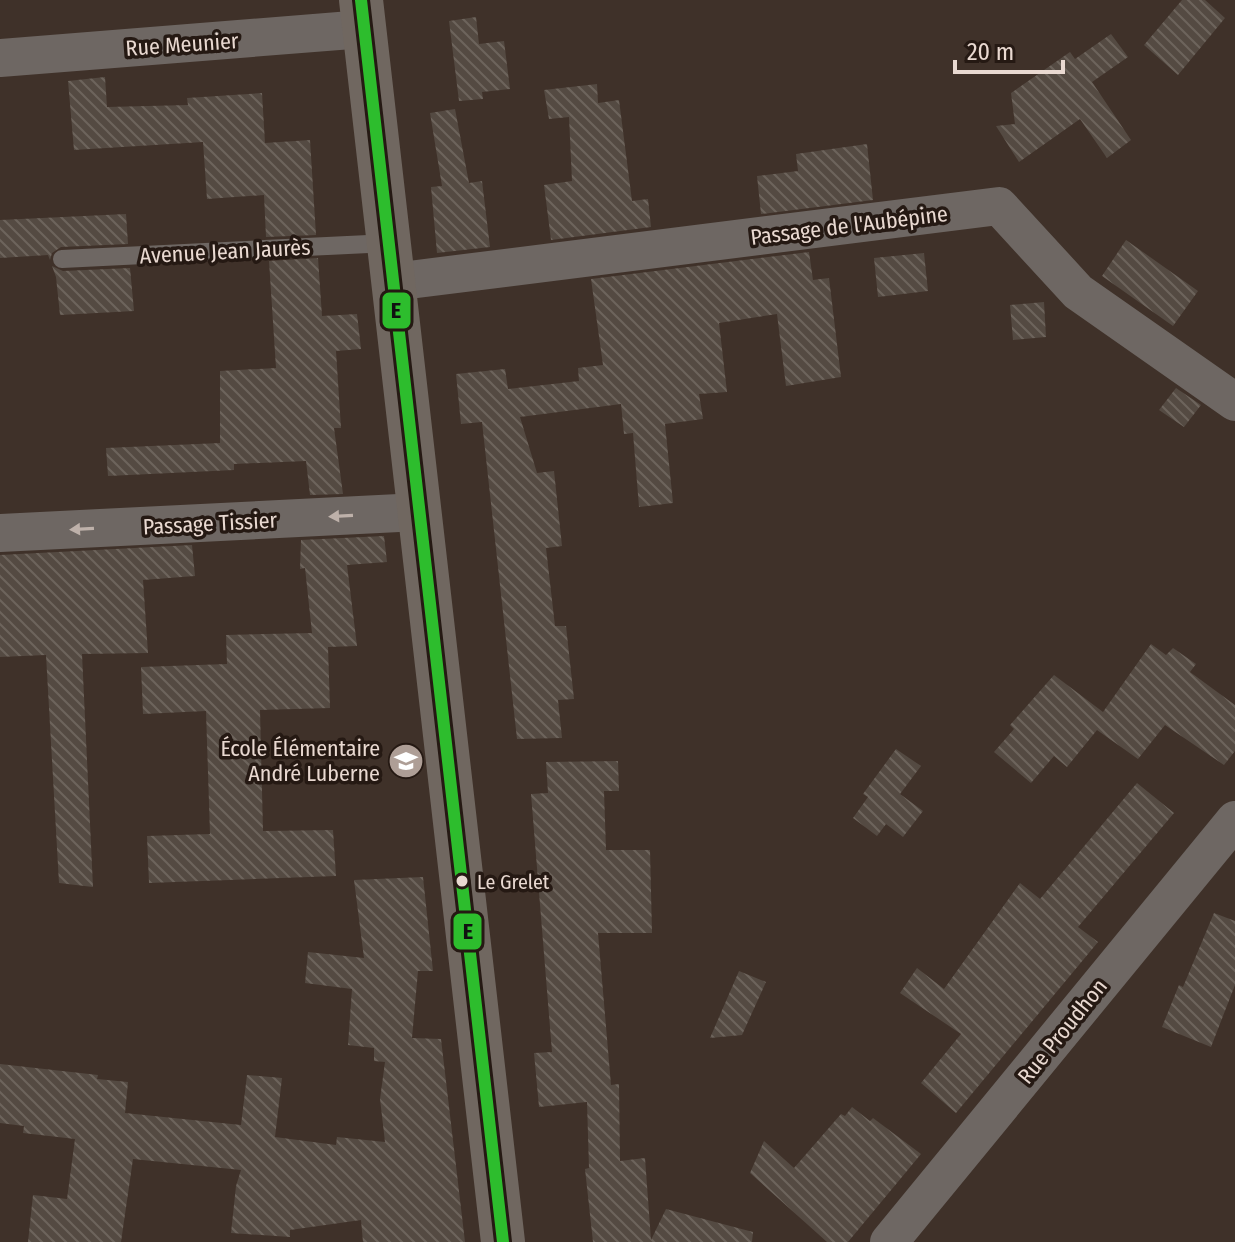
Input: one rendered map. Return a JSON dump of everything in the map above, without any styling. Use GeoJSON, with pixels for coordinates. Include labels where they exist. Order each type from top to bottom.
{"type":"FeatureCollection","features":[{"type":"Feature","properties":{"kind":"main road"},"geometry":{"type":"LineString","coordinates":[[363,15],[503,1242]]}},
{"type":"Feature","properties":{"kind":"street","name":"Rue Meunier"},"geometry":{"type":"LineString","coordinates":[[0,58],[363,15]]}},
{"type":"Feature","properties":{"kind":"street","name":"Passage de l'Aubépine"},"geometry":{"type":"LineString","coordinates":[[391,262],[999,206],[1078,292],[1235,402]]}},
{"type":"Feature","properties":{"kind":"street","name":"Passage Tissier"},"geometry":{"type":"LineString","coordinates":[[0,533],[419,512]]}},
{"type":"Feature","properties":{"kind":"street","name":"Rue Proudhon"},"geometry":{"type":"LineString","coordinates":[[889,1242],[1235,820]]}},
{"type":"Feature","properties":{"kind":"lane","name":"Avenue Jean Jaurès"},"geometry":{"type":"LineString","coordinates":[[62,259],[391,262]]}},
{"type":"Feature","properties":{"kind":"building"},"geometry":{"type":"Polygon","coordinates":[[[1182,0],[1205,0],[1225,18],[1178,75],[1144,45],[1182,0]]]}},
{"type":"Feature","properties":{"kind":"building"},"geometry":{"type":"Polygon","coordinates":[[[476,17],[479,44],[504,41],[510,89],[482,92],[483,99],[459,101],[449,21],[476,17]]]}},
{"type":"Feature","properties":{"kind":"building"},"geometry":{"type":"Polygon","coordinates":[[[1111,34],[1128,57],[1092,82],[1131,140],[1107,158],[1080,119],[1019,162],[996,126],[1015,124],[1011,93],[1070,52],[1075,59],[1111,34]]]}},
{"type":"Feature","properties":{"kind":"building"},"geometry":{"type":"Polygon","coordinates":[[[105,77],[107,107],[188,105],[187,98],[262,93],[265,143],[310,140],[316,235],[266,237],[264,195],[207,199],[203,142],[74,150],[68,81],[105,77]]]}},
{"type":"Feature","properties":{"kind":"building"},"geometry":{"type":"Polygon","coordinates":[[[597,84],[598,103],[619,100],[632,201],[648,199],[651,227],[551,240],[544,185],[572,181],[569,117],[549,119],[544,90],[597,84]]]}},
{"type":"Feature","properties":{"kind":"building"},"geometry":{"type":"Polygon","coordinates":[[[455,109],[469,183],[482,181],[490,247],[437,253],[431,187],[442,186],[430,113],[455,109]]]}},
{"type":"Feature","properties":{"kind":"building"},"geometry":{"type":"Polygon","coordinates":[[[867,144],[873,200],[761,214],[757,176],[798,171],[796,154],[867,144]]]}},
{"type":"Feature","properties":{"kind":"building"},"geometry":{"type":"Polygon","coordinates":[[[126,214],[128,244],[61,247],[52,253],[50,260],[48,255],[0,258],[0,220],[126,214]]]}},
{"type":"Feature","properties":{"kind":"building"},"geometry":{"type":"Polygon","coordinates":[[[1126,240],[1198,291],[1173,326],[1102,276],[1126,240]]]}},
{"type":"Feature","properties":{"kind":"building"},"geometry":{"type":"Polygon","coordinates":[[[809,252],[813,280],[829,278],[841,377],[786,386],[777,314],[719,323],[727,392],[699,394],[703,419],[665,424],[673,503],[639,507],[633,433],[624,434],[621,404],[520,417],[537,473],[554,471],[562,546],[546,548],[555,626],[566,626],[574,699],[558,700],[562,738],[517,739],[482,422],[461,424],[456,374],[505,369],[508,389],[579,381],[578,368],[603,365],[591,279],[809,252]]]}},
{"type":"Feature","properties":{"kind":"building"},"geometry":{"type":"Polygon","coordinates":[[[924,253],[928,291],[878,297],[874,258],[924,253]]]}},
{"type":"Feature","properties":{"kind":"building"},"geometry":{"type":"Polygon","coordinates":[[[318,258],[322,316],[357,314],[361,349],[336,351],[341,428],[334,428],[343,494],[310,495],[306,461],[234,464],[234,470],[108,476],[106,448],[220,443],[220,371],[276,368],[269,261],[318,258]]]}},
{"type":"Feature","properties":{"kind":"building"},"geometry":{"type":"Polygon","coordinates":[[[52,266],[63,271],[130,268],[134,311],[60,315],[52,266]]]}},
{"type":"Feature","properties":{"kind":"building"},"geometry":{"type":"Polygon","coordinates":[[[1044,302],[1046,337],[1013,340],[1010,305],[1044,302]]]}},
{"type":"Feature","properties":{"kind":"building"},"geometry":{"type":"Polygon","coordinates":[[[1176,388],[1201,405],[1184,427],[1159,410],[1176,388]]]}},
{"type":"Feature","properties":{"kind":"building"},"geometry":{"type":"Polygon","coordinates":[[[384,536],[387,562],[347,565],[357,646],[328,647],[330,708],[260,710],[263,831],[333,830],[336,876],[149,883],[147,836],[210,834],[206,711],[143,714],[141,667],[227,664],[226,635],[312,633],[305,568],[300,569],[301,540],[384,536]]]}},
{"type":"Feature","properties":{"kind":"building"},"geometry":{"type":"Polygon","coordinates":[[[192,545],[195,576],[143,580],[148,653],[82,654],[93,887],[59,883],[46,655],[0,657],[0,555],[192,545]]]}},
{"type":"Feature","properties":{"kind":"building"},"geometry":{"type":"Polygon","coordinates":[[[1151,644],[1166,655],[1173,648],[1196,664],[1190,672],[1235,705],[1235,751],[1224,765],[1165,725],[1138,759],[1097,730],[1067,767],[1054,756],[1031,783],[994,752],[1014,729],[1010,725],[1054,675],[1103,712],[1151,644]]]}},
{"type":"Feature","properties":{"kind":"building"},"geometry":{"type":"Polygon","coordinates":[[[896,749],[921,766],[900,794],[923,811],[903,837],[886,824],[877,836],[853,818],[868,797],[863,794],[896,749]]]}},
{"type":"Feature","properties":{"kind":"building"},"geometry":{"type":"Polygon","coordinates":[[[618,761],[619,791],[604,791],[606,850],[650,850],[652,933],[598,933],[611,1085],[619,1084],[620,1161],[645,1158],[651,1240],[666,1209],[753,1232],[752,1242],[593,1242],[585,1169],[589,1168],[587,1102],[539,1107],[534,1053],[552,1052],[531,794],[548,793],[546,762],[618,761]]]}},
{"type":"Feature","properties":{"kind":"building"},"geometry":{"type":"Polygon","coordinates":[[[1137,783],[1174,813],[1078,927],[1098,942],[956,1113],[921,1083],[961,1034],[900,993],[917,968],[944,989],[1020,883],[1040,899],[1137,783]]]}},
{"type":"Feature","properties":{"kind":"building"},"geometry":{"type":"Polygon","coordinates":[[[423,877],[433,971],[418,971],[412,1038],[441,1039],[465,1242],[363,1242],[361,1220],[290,1230],[290,1237],[231,1233],[236,1186],[241,1170],[133,1159],[121,1242],[28,1242],[33,1195],[67,1199],[75,1139],[23,1133],[24,1126],[0,1123],[0,1064],[98,1075],[97,1079],[128,1082],[125,1113],[241,1125],[247,1075],[282,1078],[275,1137],[336,1145],[337,1137],[385,1142],[380,1099],[385,1062],[374,1061],[374,1048],[348,1045],[352,989],[305,983],[308,952],[364,958],[354,880],[423,877]]]}},
{"type":"Feature","properties":{"kind":"building"},"geometry":{"type":"Polygon","coordinates":[[[1214,913],[1235,921],[1235,985],[1211,1047],[1162,1027],[1179,985],[1183,987],[1214,913]]]}},
{"type":"Feature","properties":{"kind":"building"},"geometry":{"type":"Polygon","coordinates":[[[739,971],[766,982],[742,1035],[710,1038],[739,971]]]}},
{"type":"Feature","properties":{"kind":"building"},"geometry":{"type":"Polygon","coordinates":[[[852,1107],[870,1121],[873,1118],[921,1154],[848,1242],[827,1242],[750,1173],[764,1141],[794,1168],[841,1114],[845,1116],[852,1107]]]}},
{"type":"Feature","properties":{"kind":"transit line","name":"E"},"geometry":{"type":"LineString","coordinates":[[361,0],[503,1242]]}},
{"type":"Feature","properties":{"kind":"place","name":"École Élémentaire André Luberne"},"geometry":{"type":"Point","coordinates":[406,761]}},
{"type":"Feature","properties":{"kind":"place","name":"Le Grelet"},"geometry":{"type":"Point","coordinates":[462,881]}}]}
